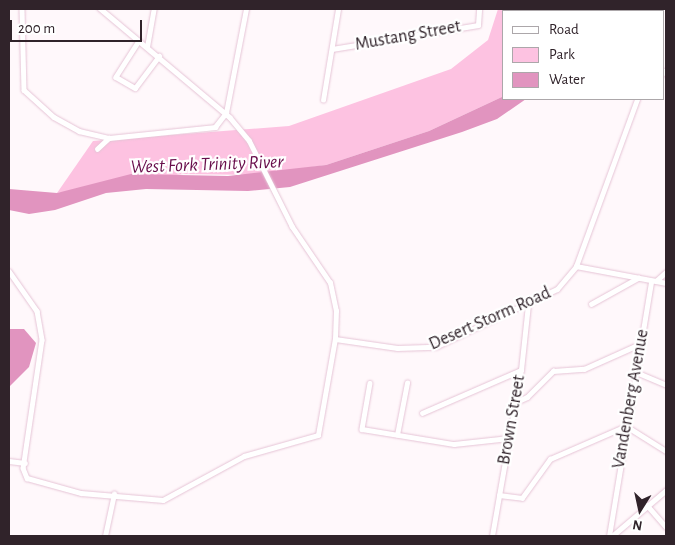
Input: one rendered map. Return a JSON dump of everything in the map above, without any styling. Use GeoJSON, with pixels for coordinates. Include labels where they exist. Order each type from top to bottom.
{"type":"FeatureCollection","features":[{"type":"Feature","properties":{"kind":"street"},"geometry":{"type":"LineString","coordinates":[[22,9],[24,90],[54,117],[80,131],[109,138],[215,127],[226,113],[246,9]]}},
{"type":"Feature","properties":{"kind":"street"},"geometry":{"type":"LineString","coordinates":[[9,271],[34,304],[42,340],[25,463],[27,478],[46,486],[164,500],[244,456],[318,436],[335,339],[336,312],[330,283],[282,208],[255,156],[226,113],[100,9]]}},
{"type":"Feature","properties":{"kind":"street"},"geometry":{"type":"LineString","coordinates":[[147,47],[154,9]]}},
{"type":"Feature","properties":{"kind":"street"},"geometry":{"type":"LineString","coordinates":[[323,100],[338,9]]}},
{"type":"Feature","properties":{"kind":"street","name":"Mustang Street"},"geometry":{"type":"LineString","coordinates":[[332,49],[478,25],[480,18],[479,9]]}},
{"type":"Feature","properties":{"kind":"street"},"geometry":{"type":"LineString","coordinates":[[139,41],[116,76],[135,88],[159,56]]}},
{"type":"Feature","properties":{"kind":"street","name":"Desert Storm Road"},"geometry":{"type":"LineString","coordinates":[[335,339],[423,349],[557,290],[576,266],[638,100]]}},
{"type":"Feature","properties":{"kind":"street"},"geometry":{"type":"LineString","coordinates":[[97,149],[109,138]]}},
{"type":"Feature","properties":{"kind":"street"},"geometry":{"type":"LineString","coordinates":[[576,266],[666,284]]}},
{"type":"Feature","properties":{"kind":"street"},"geometry":{"type":"LineString","coordinates":[[654,281],[666,272]]}},
{"type":"Feature","properties":{"kind":"street"},"geometry":{"type":"LineString","coordinates":[[591,304],[638,278]]}},
{"type":"Feature","properties":{"kind":"street","name":"Vandenberg Avenue"},"geometry":{"type":"LineString","coordinates":[[610,536],[640,344],[654,281]]}},
{"type":"Feature","properties":{"kind":"street","name":"Brown Street"},"geometry":{"type":"LineString","coordinates":[[492,536],[521,370],[528,304]]}},
{"type":"Feature","properties":{"kind":"street"},"geometry":{"type":"LineString","coordinates":[[516,402],[527,397],[553,371],[584,369],[640,344]]}},
{"type":"Feature","properties":{"kind":"street"},"geometry":{"type":"LineString","coordinates":[[422,413],[521,370]]}},
{"type":"Feature","properties":{"kind":"street"},"geometry":{"type":"LineString","coordinates":[[636,372],[666,385]]}},
{"type":"Feature","properties":{"kind":"street"},"geometry":{"type":"LineString","coordinates":[[370,383],[362,429],[454,444],[509,438]]}},
{"type":"Feature","properties":{"kind":"street"},"geometry":{"type":"LineString","coordinates":[[397,435],[407,383]]}},
{"type":"Feature","properties":{"kind":"street"},"geometry":{"type":"LineString","coordinates":[[499,495],[522,498],[550,459],[626,426],[666,450]]}},
{"type":"Feature","properties":{"kind":"street"},"geometry":{"type":"LineString","coordinates":[[9,461],[25,463]]}},
{"type":"Feature","properties":{"kind":"street"},"geometry":{"type":"LineString","coordinates":[[610,536],[666,490]]}},
{"type":"Feature","properties":{"kind":"street"},"geometry":{"type":"LineString","coordinates":[[105,536],[114,494]]}},
{"type":"Feature","properties":{"kind":"street"},"geometry":{"type":"LineString","coordinates":[[647,505],[666,527]]}},
{"type":"Feature","properties":{"kind":"green space"},"geometry":{"type":"Polygon","coordinates":[[[498,9],[551,9],[502,10],[502,97],[429,131],[326,165],[259,175],[183,174],[57,193],[93,141],[289,126],[451,69],[488,40],[498,9]]]}},
{"type":"Feature","properties":{"kind":"water"},"geometry":{"type":"Polygon","coordinates":[[[502,97],[502,100],[525,100],[497,119],[462,132],[290,187],[248,191],[146,189],[106,193],[55,210],[29,214],[9,210],[9,189],[57,193],[131,174],[228,176],[326,165],[429,131],[502,97]]]}},
{"type":"Feature","properties":{"kind":"water"},"geometry":{"type":"Polygon","coordinates":[[[9,329],[24,329],[36,343],[29,367],[9,387],[9,329]]]}},
{"type":"Feature","properties":{"kind":"water label","name":"West Fork Trinity River"},"geometry":{"type":"Point","coordinates":[207,165]}}]}
